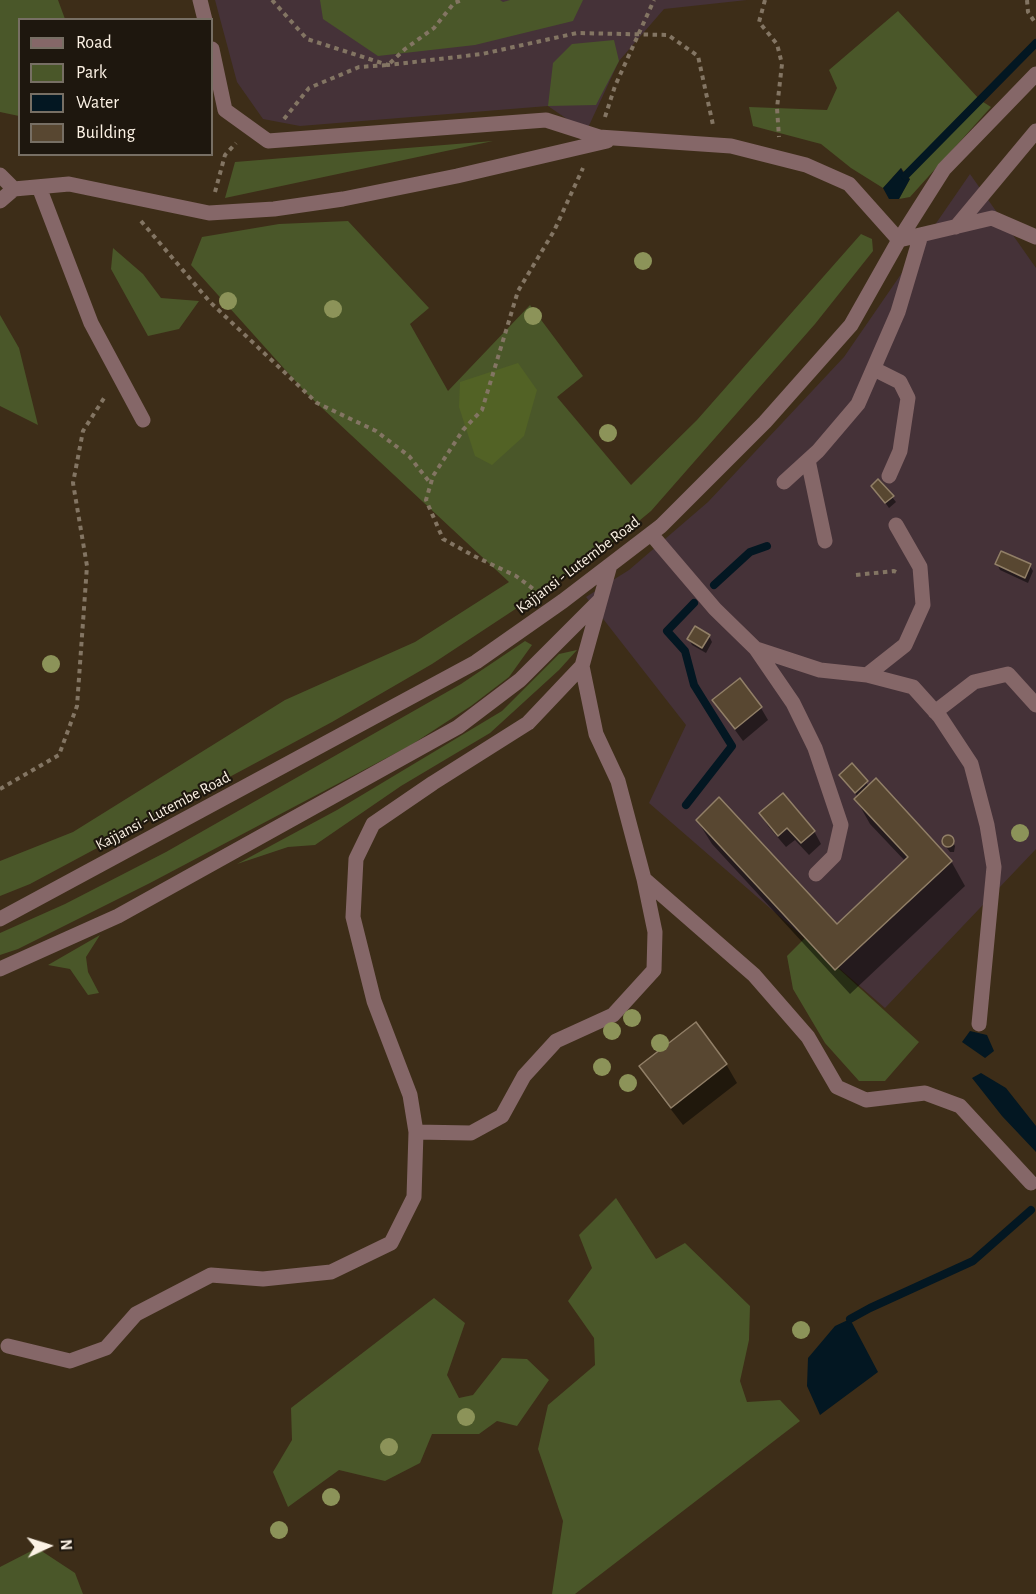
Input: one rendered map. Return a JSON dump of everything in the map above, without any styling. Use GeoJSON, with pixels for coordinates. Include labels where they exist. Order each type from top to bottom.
{"type":"FeatureCollection","features":[{"type":"Feature","properties":{"kind":"street"},"geometry":{"type":"LineString","coordinates":[[200,0],[204,18]]}},
{"type":"Feature","properties":{"kind":"street"},"geometry":{"type":"LineString","coordinates":[[213,55],[225,110],[268,141],[546,120],[598,140]]}},
{"type":"Feature","properties":{"kind":"street","name":"Kajjansi - Lutembe Road"},"geometry":{"type":"LineString","coordinates":[[0,919],[476,662],[563,601],[661,526],[765,422],[851,325],[899,240],[944,169],[1036,74]]}},
{"type":"Feature","properties":{"kind":"street"},"geometry":{"type":"LineString","coordinates":[[956,227],[1036,131]]}},
{"type":"Feature","properties":{"kind":"street"},"geometry":{"type":"LineString","coordinates":[[0,201],[14,189],[69,184],[209,213],[274,209],[457,176],[598,140],[622,140],[731,146],[806,165],[849,184],[899,240],[992,218],[1036,237]]}},
{"type":"Feature","properties":{"kind":"street"},"geometry":{"type":"LineString","coordinates":[[0,175],[14,189]]}},
{"type":"Feature","properties":{"kind":"street"},"geometry":{"type":"LineString","coordinates":[[39,187],[91,323],[143,420]]}},
{"type":"Feature","properties":{"kind":"street"},"geometry":{"type":"LineString","coordinates":[[783,482],[808,460],[858,404],[898,312],[921,235]]}},
{"type":"Feature","properties":{"kind":"street"},"geometry":{"type":"LineString","coordinates":[[874,369],[900,382],[908,398],[900,451],[889,476]]}},
{"type":"Feature","properties":{"kind":"street"},"geometry":{"type":"LineString","coordinates":[[808,460],[825,541]]}},
{"type":"Feature","properties":{"kind":"street"},"geometry":{"type":"LineString","coordinates":[[867,675],[905,645],[923,605],[920,567],[896,525]]}},
{"type":"Feature","properties":{"kind":"street"},"geometry":{"type":"LineString","coordinates":[[651,534],[715,609],[756,649],[793,703],[815,748],[841,825],[834,856],[816,874]]}},
{"type":"Feature","properties":{"kind":"street"},"geometry":{"type":"LineString","coordinates":[[8,1346],[70,1361],[106,1348],[136,1314],[211,1275],[263,1279],[331,1272],[391,1243],[414,1197],[416,1132],[410,1095],[374,1001],[353,917],[356,859],[373,824],[528,723],[582,666],[610,565]]}},
{"type":"Feature","properties":{"kind":"street"},"geometry":{"type":"LineString","coordinates":[[0,969],[117,916],[458,727],[520,680],[602,599]]}},
{"type":"Feature","properties":{"kind":"street"},"geometry":{"type":"LineString","coordinates":[[756,649],[820,670],[867,675],[913,687],[935,712],[971,764],[987,825],[994,867],[979,1024]]}},
{"type":"Feature","properties":{"kind":"street"},"geometry":{"type":"LineString","coordinates":[[416,1132],[471,1133],[502,1116],[524,1076],[556,1041],[613,1016],[654,970],[655,932],[644,879],[618,781],[596,734],[582,666]]}},
{"type":"Feature","properties":{"kind":"street"},"geometry":{"type":"LineString","coordinates":[[935,712],[974,682],[1008,674],[1036,705]]}},
{"type":"Feature","properties":{"kind":"street"},"geometry":{"type":"LineString","coordinates":[[644,879],[754,975],[807,1037],[837,1087],[866,1100],[925,1093],[960,1106],[1031,1183]]}},
{"type":"Feature","properties":{"kind":"path"},"geometry":{"type":"LineString","coordinates":[[272,0],[307,39],[388,65]]}},
{"type":"Feature","properties":{"kind":"path"},"geometry":{"type":"LineString","coordinates":[[388,65],[405,49],[434,28],[454,3],[462,0]]}},
{"type":"Feature","properties":{"kind":"path"},"geometry":{"type":"LineString","coordinates":[[547,611],[539,592],[516,576],[443,539],[426,500],[433,476],[463,430],[482,410],[518,291],[554,231],[598,140],[615,86],[654,0]]}},
{"type":"Feature","properties":{"kind":"path"},"geometry":{"type":"LineString","coordinates":[[765,0],[759,22],[777,44],[782,64],[777,108],[781,159]]}},
{"type":"Feature","properties":{"kind":"path"},"geometry":{"type":"LineString","coordinates":[[1027,0],[1028,12],[1036,24]]}},
{"type":"Feature","properties":{"kind":"path"},"geometry":{"type":"LineString","coordinates":[[209,213],[225,154],[250,128],[282,121],[309,88],[359,68],[482,54],[577,33],[668,35],[698,56],[718,146]]}},
{"type":"Feature","properties":{"kind":"path"},"geometry":{"type":"LineString","coordinates":[[119,195],[210,302],[307,394],[317,403],[376,431],[409,456],[431,484]]}},
{"type":"Feature","properties":{"kind":"path"},"geometry":{"type":"LineString","coordinates":[[0,789],[59,755],[77,706],[87,566],[73,483],[83,431],[118,375]]}},
{"type":"Feature","properties":{"kind":"path"},"geometry":{"type":"LineString","coordinates":[[856,575],[894,571],[921,582]]}},
{"type":"Feature","properties":{"kind":"shaded area"},"geometry":{"type":"Polygon","coordinates":[[[215,0],[747,0],[664,9],[619,61],[586,132],[548,106],[300,126],[263,119],[237,82],[215,0]]]}},
{"type":"Feature","properties":{"kind":"shaded area"},"geometry":{"type":"Polygon","coordinates":[[[970,174],[1036,268],[1036,849],[885,1008],[649,803],[686,725],[586,597],[629,570],[708,502],[844,357],[970,174]]]}},
{"type":"Feature","properties":{"kind":"green space"},"geometry":{"type":"Polygon","coordinates":[[[0,0],[58,0],[65,18],[18,18],[18,116],[0,112],[0,0]]]}},
{"type":"Feature","properties":{"kind":"green space"},"geometry":{"type":"Polygon","coordinates":[[[320,0],[500,0],[503,2],[510,0],[583,0],[573,21],[475,45],[378,56],[323,19],[320,0]]]}},
{"type":"Feature","properties":{"kind":"green space"},"geometry":{"type":"Polygon","coordinates":[[[898,11],[980,100],[991,107],[910,197],[899,199],[910,179],[901,168],[883,188],[851,168],[821,144],[753,126],[749,107],[827,110],[837,88],[829,70],[898,11]]]}},
{"type":"Feature","properties":{"kind":"green space"},"geometry":{"type":"Polygon","coordinates":[[[614,40],[619,61],[596,105],[548,106],[553,63],[572,44],[614,40]]]}},
{"type":"Feature","properties":{"kind":"green space"},"geometry":{"type":"Polygon","coordinates":[[[493,141],[225,198],[235,162],[493,141]]]}},
{"type":"Feature","properties":{"kind":"green space"},"geometry":{"type":"Polygon","coordinates":[[[348,221],[429,308],[410,324],[448,391],[530,305],[583,376],[557,397],[631,485],[697,420],[861,234],[872,239],[873,251],[815,324],[651,511],[599,554],[432,664],[332,722],[30,884],[0,896],[0,861],[73,832],[285,700],[415,642],[509,582],[307,394],[191,265],[202,237],[279,224],[348,221]]]}},
{"type":"Feature","properties":{"kind":"green space"},"geometry":{"type":"Polygon","coordinates":[[[113,248],[143,274],[161,298],[199,301],[179,329],[148,336],[111,269],[113,248]]]}},
{"type":"Feature","properties":{"kind":"green space"},"geometry":{"type":"Polygon","coordinates":[[[0,315],[19,348],[38,425],[0,406],[0,315]]]}},
{"type":"Feature","properties":{"kind":"green space"},"geometry":{"type":"Polygon","coordinates":[[[518,363],[537,390],[524,436],[492,465],[475,456],[459,407],[460,382],[518,363]]]}},
{"type":"Feature","properties":{"kind":"green space"},"geometry":{"type":"Polygon","coordinates":[[[525,641],[532,645],[509,677],[471,706],[411,745],[150,883],[18,949],[0,955],[0,933],[65,904],[166,852],[461,684],[525,641]]]}},
{"type":"Feature","properties":{"kind":"green space"},"geometry":{"type":"Polygon","coordinates":[[[577,650],[559,670],[490,733],[401,786],[315,845],[288,847],[237,864],[337,810],[502,711],[559,654],[577,650]]]}},
{"type":"Feature","properties":{"kind":"green space"},"geometry":{"type":"Polygon","coordinates":[[[100,935],[86,957],[88,972],[99,993],[88,995],[70,969],[48,965],[100,935]]]}},
{"type":"Feature","properties":{"kind":"green space"},"geometry":{"type":"Polygon","coordinates":[[[805,938],[919,1042],[885,1081],[859,1081],[825,1043],[793,989],[787,956],[805,938]]]}},
{"type":"Feature","properties":{"kind":"green space"},"geometry":{"type":"Polygon","coordinates":[[[616,1198],[656,1259],[685,1243],[750,1306],[749,1340],[740,1381],[747,1402],[780,1400],[800,1421],[575,1594],[552,1594],[563,1521],[538,1449],[548,1405],[595,1365],[594,1338],[568,1301],[592,1268],[579,1235],[616,1198]]]}},
{"type":"Feature","properties":{"kind":"green space"},"geometry":{"type":"Polygon","coordinates":[[[434,1298],[465,1323],[447,1375],[459,1398],[473,1395],[502,1358],[527,1359],[549,1380],[517,1426],[497,1421],[479,1434],[432,1434],[420,1463],[385,1481],[339,1470],[288,1507],[273,1472],[292,1440],[291,1408],[434,1298]]]}},
{"type":"Feature","properties":{"kind":"green space"},"geometry":{"type":"Polygon","coordinates":[[[37,1548],[75,1573],[83,1594],[0,1594],[0,1567],[37,1548]]]}},
{"type":"Feature","properties":{"kind":"water"},"geometry":{"type":"Polygon","coordinates":[[[901,168],[905,176],[910,179],[899,199],[889,199],[883,188],[901,168]]]}},
{"type":"Feature","properties":{"kind":"water"},"geometry":{"type":"Polygon","coordinates":[[[970,1031],[987,1035],[994,1051],[985,1058],[962,1042],[970,1031]]]}},
{"type":"Feature","properties":{"kind":"water"},"geometry":{"type":"Polygon","coordinates":[[[981,1073],[1006,1088],[1036,1126],[1036,1152],[1002,1116],[972,1078],[981,1073]]]}},
{"type":"Feature","properties":{"kind":"water"},"geometry":{"type":"Polygon","coordinates":[[[850,1319],[878,1372],[820,1415],[807,1386],[808,1358],[835,1326],[850,1319]]]}},
{"type":"Feature","properties":{"kind":"building"},"geometry":{"type":"Polygon","coordinates":[[[878,479],[894,496],[885,503],[871,486],[878,479]]]}},
{"type":"Feature","properties":{"kind":"building"},"geometry":{"type":"Polygon","coordinates":[[[1001,551],[1031,564],[1025,578],[995,564],[1001,551]]]}},
{"type":"Feature","properties":{"kind":"building"},"geometry":{"type":"Polygon","coordinates":[[[695,626],[710,635],[702,648],[687,639],[695,626]]]}},
{"type":"Feature","properties":{"kind":"building"},"geometry":{"type":"Polygon","coordinates":[[[740,678],[762,707],[735,729],[712,700],[740,678]]]}},
{"type":"Feature","properties":{"kind":"building"},"geometry":{"type":"Polygon","coordinates":[[[852,763],[868,781],[855,793],[839,775],[852,763]]]}},
{"type":"Feature","properties":{"kind":"building"},"geometry":{"type":"Polygon","coordinates":[[[876,778],[952,861],[835,970],[696,820],[719,797],[837,924],[908,857],[854,799],[876,778]]]}},
{"type":"Feature","properties":{"kind":"building"},"geometry":{"type":"Polygon","coordinates":[[[783,793],[815,831],[801,843],[787,828],[778,836],[759,813],[783,793]]]}},
{"type":"Feature","properties":{"kind":"building"},"geometry":{"type":"Polygon","coordinates":[[[948,835],[954,841],[948,847],[942,841],[948,835]]]}},
{"type":"Feature","properties":{"kind":"building"},"geometry":{"type":"Polygon","coordinates":[[[696,1022],[727,1064],[671,1108],[639,1066],[696,1022]]]}},
{"type":"Feature","properties":{"kind":"waterway"},"geometry":{"type":"LineString","coordinates":[[905,176],[1036,43]]}},
{"type":"Feature","properties":{"kind":"waterway"},"geometry":{"type":"LineString","coordinates":[[714,585],[750,552],[767,546]]}},
{"type":"Feature","properties":{"kind":"waterway"},"geometry":{"type":"LineString","coordinates":[[686,805],[732,746],[694,685],[685,651],[667,631],[694,603]]}},
{"type":"Feature","properties":{"kind":"waterway"},"geometry":{"type":"LineString","coordinates":[[850,1319],[973,1261],[1031,1210]]}}]}
